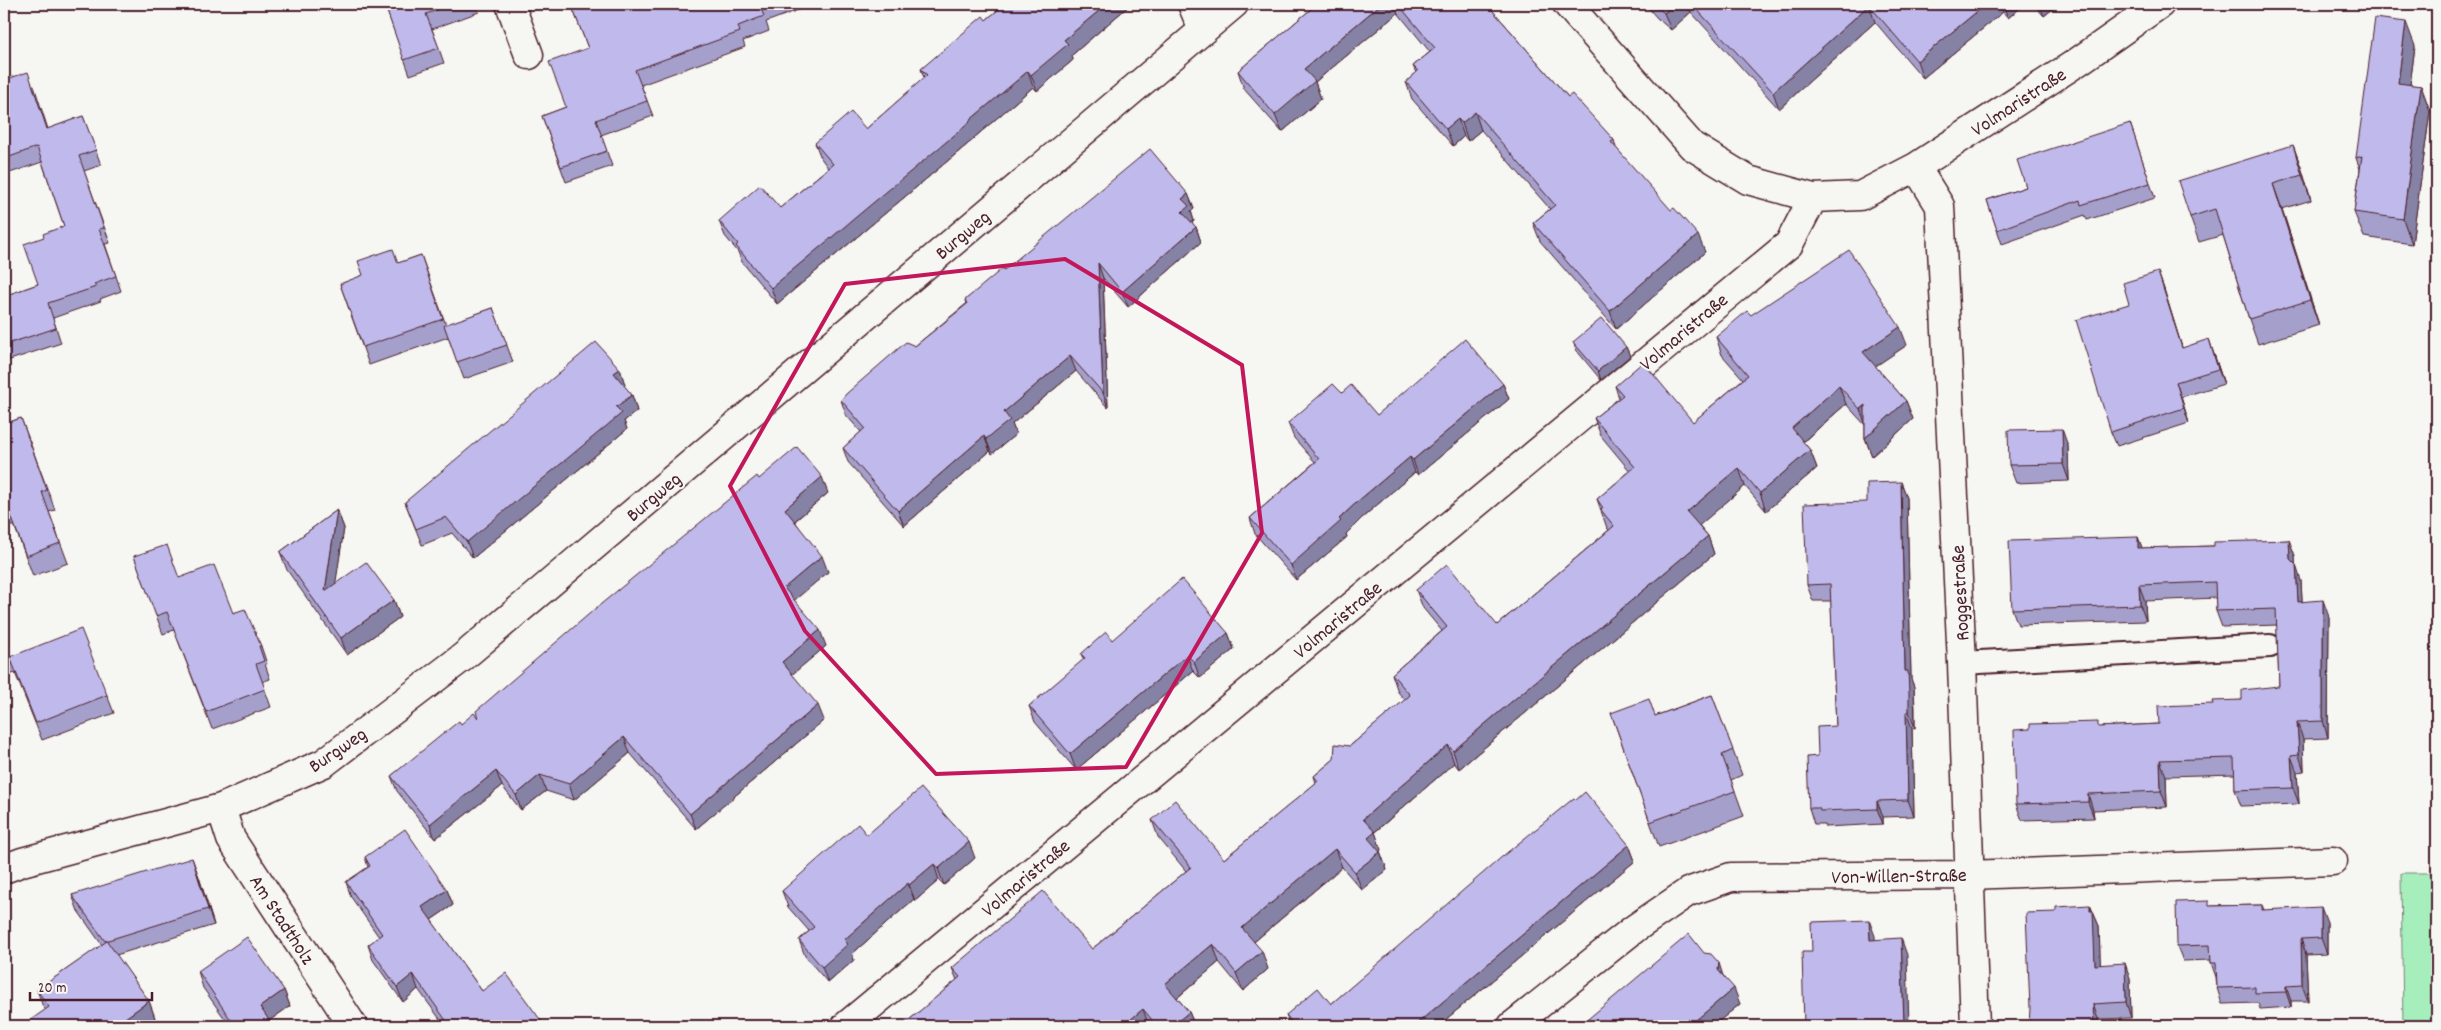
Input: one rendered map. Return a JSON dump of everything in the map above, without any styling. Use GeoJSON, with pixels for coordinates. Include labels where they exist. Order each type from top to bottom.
{"type":"FeatureCollection","features":[{"type":"Feature","properties":{"kind":"street"},"geometry":{"type":"LineString","coordinates":[[510,4],[529,54]]}},
{"type":"Feature","properties":{"kind":"street"},"geometry":{"type":"LineString","coordinates":[[1192,4],[1204,30]]}},
{"type":"Feature","properties":{"kind":"street","name":"Burgweg"},"geometry":{"type":"LineString","coordinates":[[4,869],[22,862],[221,808],[324,763],[463,656],[1234,4]]}},
{"type":"Feature","properties":{"kind":"street","name":"Volmaristraße"},"geometry":{"type":"LineString","coordinates":[[1567,4],[1692,146],[1748,180],[1813,198],[1860,196],[1916,167],[2079,61],[2160,4]]}},
{"type":"Feature","properties":{"kind":"street","name":"Roggestraße"},"geometry":{"type":"LineString","coordinates":[[1916,167],[1940,206],[1962,662],[1975,1026]]}},
{"type":"Feature","properties":{"kind":"street","name":"Volmaristraße"},"geometry":{"type":"LineString","coordinates":[[846,1026],[1789,244],[1813,198]]}},
{"type":"Feature","properties":{"kind":"street","name":"Am Stadtholz"},"geometry":{"type":"LineString","coordinates":[[221,808],[231,839],[352,1026]]}},
{"type":"Feature","properties":{"kind":"street","name":"Von-Willen-Straße"},"geometry":{"type":"LineString","coordinates":[[1512,1026],[1634,929],[1688,892],[1731,877],[1969,875],[2334,861]]}},
{"type":"Feature","properties":{"kind":"lane"},"geometry":{"type":"LineString","coordinates":[[1962,662],[2270,646]]}},
{"type":"Feature","properties":{"kind":"highlighted area"},"geometry":{"type":"Polygon","coordinates":[[[1065,259],[1242,365],[1262,533],[1126,767],[936,774],[805,631],[730,486],[845,284],[1065,259]]]}},
{"type":"Feature","properties":{"kind":"green space"},"geometry":{"type":"Polygon","coordinates":[[[2401,873],[2437,873],[2437,1026],[2403,1026],[2401,873]]]}},
{"type":"Feature","properties":{"kind":"building"},"geometry":{"type":"Polygon","coordinates":[[[403,4],[454,4],[426,14],[439,48],[404,60],[387,11],[403,4]]]}},
{"type":"Feature","properties":{"kind":"building"},"geometry":{"type":"Polygon","coordinates":[[[571,4],[768,4],[760,7],[764,16],[738,26],[740,32],[635,70],[647,101],[596,120],[607,151],[561,167],[542,116],[566,107],[549,62],[588,48],[571,4]]]}},
{"type":"Feature","properties":{"kind":"building"},"geometry":{"type":"Polygon","coordinates":[[[1005,4],[1107,4],[1064,40],[1068,44],[1031,75],[1028,71],[970,122],[771,288],[736,246],[738,244],[719,221],[760,185],[780,208],[833,164],[815,143],[851,112],[866,129],[927,75],[921,69],[983,16],[986,20],[1005,4]]]}},
{"type":"Feature","properties":{"kind":"building"},"geometry":{"type":"Polygon","coordinates":[[[1317,4],[1381,4],[1304,69],[1315,81],[1275,115],[1238,71],[1317,4]]]}},
{"type":"Feature","properties":{"kind":"building"},"geometry":{"type":"Polygon","coordinates":[[[1398,4],[1487,4],[1568,97],[1572,94],[1614,140],[1611,142],[1671,210],[1674,208],[1698,235],[1610,311],[1533,223],[1555,205],[1475,112],[1462,123],[1458,119],[1446,129],[1406,82],[1418,71],[1413,66],[1435,48],[1398,4]]]}},
{"type":"Feature","properties":{"kind":"building"},"geometry":{"type":"Polygon","coordinates":[[[1654,4],[1675,4],[1664,13],[1654,4]]]}},
{"type":"Feature","properties":{"kind":"building"},"geometry":{"type":"Polygon","coordinates":[[[1692,4],[1986,4],[1917,61],[1869,5],[1773,92],[1692,4]]]}},
{"type":"Feature","properties":{"kind":"building"},"geometry":{"type":"Polygon","coordinates":[[[2375,18],[2406,22],[2398,83],[2421,86],[2403,219],[2354,212],[2362,156],[2356,158],[2375,18]]]}},
{"type":"Feature","properties":{"kind":"building"},"geometry":{"type":"Polygon","coordinates":[[[28,72],[47,129],[83,116],[96,150],[79,156],[104,228],[99,229],[116,276],[94,284],[96,287],[48,303],[56,328],[4,345],[4,296],[38,284],[24,244],[44,237],[43,234],[64,226],[37,147],[4,159],[4,80],[28,72]]]}},
{"type":"Feature","properties":{"kind":"building"},"geometry":{"type":"Polygon","coordinates":[[[2130,123],[2150,183],[2081,205],[2080,200],[1997,230],[1987,200],[2026,187],[2017,160],[2130,123]]]}},
{"type":"Feature","properties":{"kind":"building"},"geometry":{"type":"Polygon","coordinates":[[[2293,145],[2302,175],[2273,184],[2310,300],[2249,319],[2215,209],[2190,217],[2178,181],[2293,145]]]}},
{"type":"Feature","properties":{"kind":"building"},"geometry":{"type":"Polygon","coordinates":[[[1150,149],[1188,194],[1182,199],[1189,206],[1182,212],[1196,227],[1122,292],[1098,263],[1103,393],[1070,356],[1004,412],[1010,420],[986,439],[984,436],[898,511],[843,448],[865,428],[841,400],[906,342],[915,346],[967,304],[965,300],[1150,149]]]}},
{"type":"Feature","properties":{"kind":"building"},"geometry":{"type":"Polygon","coordinates":[[[393,249],[398,263],[421,255],[443,319],[363,347],[340,284],[363,275],[358,261],[393,249]]]}},
{"type":"Feature","properties":{"kind":"building"},"geometry":{"type":"Polygon","coordinates":[[[1849,250],[1900,327],[1863,352],[1906,401],[1865,438],[1865,405],[1860,409],[1839,386],[1792,428],[1810,450],[1760,493],[1739,468],[1687,512],[1708,536],[1453,751],[1448,745],[1363,819],[1375,832],[1368,838],[1380,852],[1355,872],[1335,849],[1242,928],[1262,951],[1236,973],[1213,944],[1165,984],[1189,1012],[1172,1026],[1157,1026],[1143,1009],[1123,1026],[902,1026],[960,977],[952,968],[1043,891],[1092,949],[1142,908],[1191,867],[1152,820],[1175,800],[1224,859],[1318,781],[1314,776],[1334,759],[1335,744],[1350,746],[1410,695],[1392,674],[1447,627],[1416,590],[1447,564],[1497,625],[1614,526],[1601,510],[1603,508],[1597,499],[1635,467],[1594,418],[1623,395],[1615,386],[1643,362],[1693,422],[1748,375],[1716,337],[1747,311],[1751,315],[1849,250]]]}},
{"type":"Feature","properties":{"kind":"building"},"geometry":{"type":"Polygon","coordinates":[[[2158,272],[2182,348],[2209,339],[2218,369],[2176,382],[2184,408],[2111,432],[2076,320],[2129,304],[2123,283],[2158,272]]]}},
{"type":"Feature","properties":{"kind":"building"},"geometry":{"type":"Polygon","coordinates":[[[493,308],[507,345],[457,362],[444,325],[493,308]]]}},
{"type":"Feature","properties":{"kind":"building"},"geometry":{"type":"Polygon","coordinates":[[[1602,318],[1626,347],[1598,371],[1573,342],[1602,318]]]}},
{"type":"Feature","properties":{"kind":"building"},"geometry":{"type":"Polygon","coordinates":[[[1465,339],[1503,384],[1413,460],[1410,457],[1357,502],[1339,519],[1341,521],[1291,565],[1250,518],[1319,459],[1288,423],[1333,384],[1342,393],[1351,385],[1377,415],[1465,339]]]}},
{"type":"Feature","properties":{"kind":"building"},"geometry":{"type":"Polygon","coordinates":[[[596,342],[620,369],[614,373],[632,395],[616,407],[622,413],[467,542],[446,517],[416,529],[405,502],[596,342]]]}},
{"type":"Feature","properties":{"kind":"building"},"geometry":{"type":"Polygon","coordinates":[[[21,418],[47,490],[42,492],[60,543],[26,556],[7,505],[4,506],[4,424],[21,418]]]}},
{"type":"Feature","properties":{"kind":"building"},"geometry":{"type":"Polygon","coordinates":[[[2062,429],[2063,464],[2009,465],[2008,430],[2062,429]]]}},
{"type":"Feature","properties":{"kind":"building"},"geometry":{"type":"Polygon","coordinates":[[[797,447],[822,477],[785,509],[822,556],[784,588],[820,630],[782,662],[818,705],[690,814],[624,737],[569,784],[540,775],[516,795],[496,771],[430,824],[391,776],[459,721],[461,724],[474,713],[478,718],[476,711],[595,609],[757,476],[759,479],[797,447]]]}},
{"type":"Feature","properties":{"kind":"building"},"geometry":{"type":"Polygon","coordinates":[[[1901,482],[1905,671],[1908,671],[1909,693],[1909,712],[1906,712],[1908,800],[1877,801],[1877,809],[1820,811],[1819,808],[1809,808],[1807,757],[1818,756],[1817,727],[1836,726],[1830,584],[1807,585],[1804,504],[1867,502],[1867,483],[1901,482]]]}},
{"type":"Feature","properties":{"kind":"building"},"geometry":{"type":"Polygon","coordinates":[[[337,510],[325,591],[366,562],[394,600],[341,638],[280,552],[337,510]]]}},
{"type":"Feature","properties":{"kind":"building"},"geometry":{"type":"Polygon","coordinates":[[[2138,537],[2138,548],[2214,546],[2214,542],[2289,540],[2290,559],[2296,565],[2298,602],[2323,600],[2323,721],[2297,722],[2299,755],[2291,756],[2293,788],[2235,790],[2234,758],[2160,760],[2161,791],[2088,794],[2088,802],[2016,804],[2014,730],[2030,729],[2030,724],[2098,722],[2098,727],[2159,724],[2158,706],[2213,704],[2212,701],[2242,700],[2242,690],[2279,686],[2276,609],[2216,611],[2215,582],[2139,585],[2140,605],[2012,609],[2009,541],[2138,537]]]}},
{"type":"Feature","properties":{"kind":"building"},"geometry":{"type":"Polygon","coordinates":[[[167,545],[179,578],[214,565],[233,613],[245,609],[261,646],[259,646],[264,661],[256,664],[265,689],[206,712],[167,612],[156,616],[134,556],[167,545]]]}},
{"type":"Feature","properties":{"kind":"building"},"geometry":{"type":"Polygon","coordinates":[[[1182,579],[1228,633],[1194,662],[1187,655],[1070,754],[1029,706],[1085,658],[1081,654],[1106,632],[1112,640],[1182,579]]]}},
{"type":"Feature","properties":{"kind":"building"},"geometry":{"type":"Polygon","coordinates":[[[81,629],[107,695],[36,723],[10,657],[81,629]]]}},
{"type":"Feature","properties":{"kind":"building"},"geometry":{"type":"Polygon","coordinates":[[[4,641],[12,664],[4,667],[4,641]]]}},
{"type":"Feature","properties":{"kind":"building"},"geometry":{"type":"Polygon","coordinates":[[[1712,695],[1733,750],[1722,755],[1735,791],[1650,822],[1611,713],[1649,699],[1655,716],[1712,695]]]}},
{"type":"Feature","properties":{"kind":"building"},"geometry":{"type":"Polygon","coordinates":[[[921,788],[969,842],[938,869],[934,864],[909,885],[908,883],[844,940],[848,944],[822,967],[799,940],[814,927],[782,891],[858,824],[867,835],[921,788]]]}},
{"type":"Feature","properties":{"kind":"building"},"geometry":{"type":"Polygon","coordinates":[[[1585,792],[1629,845],[1414,1026],[1295,1026],[1286,1015],[1318,988],[1331,1004],[1503,856],[1574,798],[1576,800],[1585,792]]]}},
{"type":"Feature","properties":{"kind":"building"},"geometry":{"type":"Polygon","coordinates":[[[405,829],[447,890],[422,907],[482,991],[506,973],[545,1026],[450,1026],[413,974],[397,987],[368,945],[382,934],[346,882],[370,866],[365,857],[405,829]]]}},
{"type":"Feature","properties":{"kind":"building"},"geometry":{"type":"Polygon","coordinates":[[[192,858],[208,909],[105,941],[72,895],[192,858]]]}},
{"type":"Feature","properties":{"kind":"building"},"geometry":{"type":"Polygon","coordinates":[[[2209,901],[2209,906],[2262,905],[2262,910],[2321,907],[2321,938],[2301,939],[2302,985],[2286,986],[2286,992],[2255,993],[2255,987],[2217,988],[2216,963],[2211,963],[2210,945],[2177,946],[2176,902],[2209,901]]]}},
{"type":"Feature","properties":{"kind":"building"},"geometry":{"type":"Polygon","coordinates":[[[2090,905],[2090,911],[2093,911],[2095,965],[2125,963],[2126,1002],[2093,1004],[2094,1026],[2029,1026],[2026,913],[2056,912],[2056,907],[2090,905]]]}},
{"type":"Feature","properties":{"kind":"building"},"geometry":{"type":"Polygon","coordinates":[[[1869,920],[1870,940],[1901,938],[1904,1025],[1911,1026],[1804,1026],[1802,952],[1812,952],[1811,922],[1869,920]]]}},
{"type":"Feature","properties":{"kind":"building"},"geometry":{"type":"Polygon","coordinates":[[[1689,934],[1704,953],[1711,954],[1719,963],[1718,970],[1734,988],[1689,1026],[1594,1026],[1588,1019],[1689,934]]]}},
{"type":"Feature","properties":{"kind":"building"},"geometry":{"type":"Polygon","coordinates":[[[247,937],[284,990],[260,1007],[271,1023],[265,1026],[235,1026],[198,971],[247,937]]]}},
{"type":"Feature","properties":{"kind":"building"},"geometry":{"type":"Polygon","coordinates":[[[107,941],[149,1001],[114,1026],[22,1026],[49,1007],[37,990],[107,941]]]}}]}
